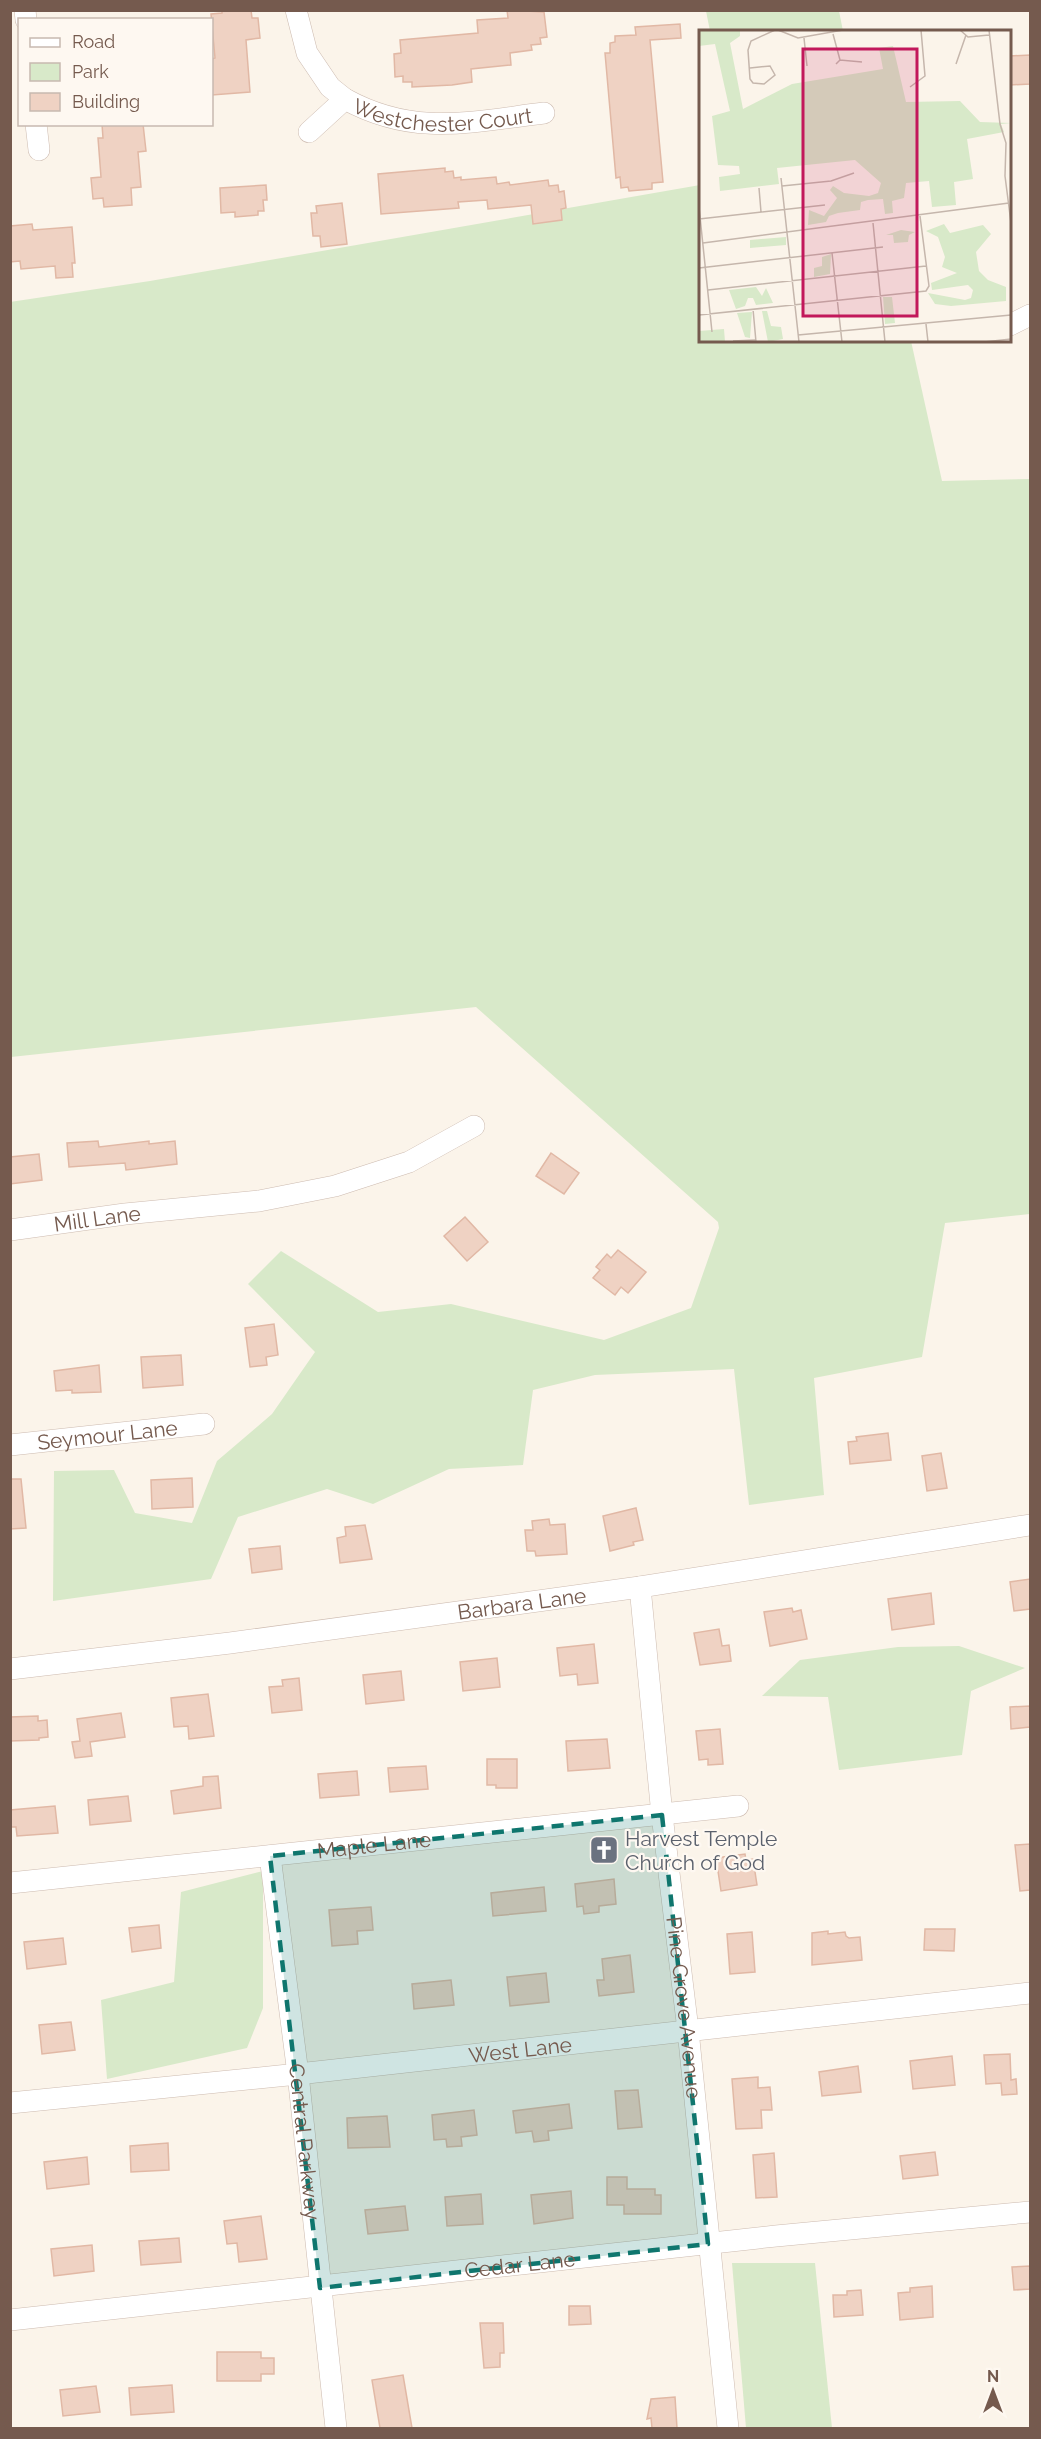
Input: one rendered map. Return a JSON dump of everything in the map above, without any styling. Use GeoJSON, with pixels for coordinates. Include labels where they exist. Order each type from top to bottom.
{"type":"FeatureCollection","features":[{"type":"Feature","properties":{"kind":"street","name":"Westchester Court"},"geometry":{"type":"LineString","coordinates":[[296,10],[307,53],[330,87],[345,99],[382,117],[417,124],[461,123],[544,113]]}},
{"type":"Feature","properties":{"kind":"street","name":"Westchester Court"},"geometry":{"type":"LineString","coordinates":[[309,132],[345,99]]}},
{"type":"Feature","properties":{"kind":"street"},"geometry":{"type":"LineString","coordinates":[[36,126],[39,150]]}},
{"type":"Feature","properties":{"kind":"street"},"geometry":{"type":"LineString","coordinates":[[1011,324],[1030,315]]}},
{"type":"Feature","properties":{"kind":"street","name":"Mill Lane"},"geometry":{"type":"LineString","coordinates":[[10,1230],[259,1201],[335,1186],[409,1162],[474,1126]]}},
{"type":"Feature","properties":{"kind":"street","name":"Seymour Lane"},"geometry":{"type":"LineString","coordinates":[[10,1445],[204,1424]]}},
{"type":"Feature","properties":{"kind":"street","name":"Barbara Lane"},"geometry":{"type":"LineString","coordinates":[[10,1669],[242,1642],[640,1587],[1030,1525]]}},
{"type":"Feature","properties":{"kind":"street","name":"Pine Grove Avenue"},"geometry":{"type":"LineString","coordinates":[[640,1587],[662,1815],[688,2030],[728,2428]]}},
{"type":"Feature","properties":{"kind":"street","name":"Maple Lane"},"geometry":{"type":"LineString","coordinates":[[10,1883],[738,1806]]}},
{"type":"Feature","properties":{"kind":"street","name":"Central Parkway"},"geometry":{"type":"LineString","coordinates":[[270,1856],[297,2074],[336,2428]]}},
{"type":"Feature","properties":{"kind":"street","name":"West Lane"},"geometry":{"type":"LineString","coordinates":[[10,2103],[297,2074],[1030,1993]]}},
{"type":"Feature","properties":{"kind":"street","name":"Cedar Lane"},"geometry":{"type":"LineString","coordinates":[[10,2320],[320,2288],[787,2235],[1030,2212]]}},
{"type":"Feature","properties":{"kind":"highlighted area"},"geometry":{"type":"Polygon","coordinates":[[[662,1815],[708,2244],[320,2288],[270,1856],[662,1815]]]}},
{"type":"Feature","properties":{"kind":"green space"},"geometry":{"type":"Polygon","coordinates":[[[706,11],[839,11],[843,30],[710,30],[706,11]]]}},
{"type":"Feature","properties":{"kind":"green space"},"geometry":{"type":"Polygon","coordinates":[[[699,185],[699,342],[911,342],[942,481],[1030,479],[1030,1214],[945,1223],[922,1357],[814,1378],[824,1495],[749,1505],[734,1369],[595,1375],[533,1390],[523,1465],[449,1469],[373,1504],[327,1489],[238,1517],[211,1579],[53,1601],[54,1471],[114,1470],[135,1513],[192,1523],[217,1461],[272,1414],[315,1352],[248,1284],[281,1251],[378,1312],[451,1304],[604,1340],[691,1308],[719,1228],[718,1222],[476,1007],[11,1057],[10,302],[150,281],[699,185]]]}},
{"type":"Feature","properties":{"kind":"green space"},"geometry":{"type":"Polygon","coordinates":[[[959,1646],[1025,1668],[971,1691],[962,1755],[839,1770],[828,1697],[762,1696],[800,1660],[898,1647],[959,1646]]]}},
{"type":"Feature","properties":{"kind":"green space"},"geometry":{"type":"Polygon","coordinates":[[[263,1871],[263,2008],[247,2048],[107,2079],[101,2000],[174,1982],[181,1892],[263,1871]]]}},
{"type":"Feature","properties":{"kind":"green space"},"geometry":{"type":"Polygon","coordinates":[[[732,2263],[815,2263],[832,2428],[746,2428],[732,2263]]]}},
{"type":"Feature","properties":{"kind":"building"},"geometry":{"type":"Polygon","coordinates":[[[222,10],[251,10],[252,18],[258,18],[260,38],[246,40],[250,92],[213,95],[213,59],[215,58],[211,14],[222,13],[222,10]]]}},
{"type":"Feature","properties":{"kind":"building"},"geometry":{"type":"Polygon","coordinates":[[[507,10],[544,12],[547,37],[540,38],[541,44],[531,45],[532,50],[510,53],[511,65],[471,69],[472,82],[452,85],[412,87],[412,82],[403,82],[403,76],[395,77],[394,54],[401,53],[400,40],[478,33],[477,20],[508,18],[507,10]]]}},
{"type":"Feature","properties":{"kind":"building"},"geometry":{"type":"Polygon","coordinates":[[[680,24],[681,38],[650,40],[663,182],[652,183],[652,189],[629,191],[628,187],[621,188],[620,177],[616,178],[605,53],[610,53],[610,43],[615,42],[615,36],[636,35],[635,27],[680,24]]]}},
{"type":"Feature","properties":{"kind":"building"},"geometry":{"type":"Polygon","coordinates":[[[1030,55],[1030,84],[1011,85],[1011,56],[1030,55]]]}},
{"type":"Feature","properties":{"kind":"building"},"geometry":{"type":"Polygon","coordinates":[[[102,126],[143,126],[146,151],[138,152],[141,187],[131,188],[132,205],[104,207],[103,198],[93,199],[91,178],[101,177],[98,138],[103,138],[102,126]]]}},
{"type":"Feature","properties":{"kind":"building"},"geometry":{"type":"Polygon","coordinates":[[[445,168],[445,172],[453,171],[454,178],[461,177],[461,180],[496,177],[497,184],[509,182],[510,185],[548,180],[549,186],[558,185],[559,192],[564,191],[566,208],[561,209],[562,220],[533,224],[531,205],[488,209],[487,200],[458,202],[459,208],[381,214],[378,174],[445,168]]]}},
{"type":"Feature","properties":{"kind":"building"},"geometry":{"type":"Polygon","coordinates":[[[266,185],[267,200],[263,200],[264,211],[258,211],[258,215],[235,217],[235,212],[221,213],[220,188],[266,185]]]}},
{"type":"Feature","properties":{"kind":"building"},"geometry":{"type":"Polygon","coordinates":[[[342,203],[347,244],[321,247],[320,236],[313,236],[311,213],[317,213],[316,206],[342,203]]]}},
{"type":"Feature","properties":{"kind":"building"},"geometry":{"type":"Polygon","coordinates":[[[32,224],[33,230],[72,227],[75,263],[72,263],[73,277],[56,278],[55,266],[21,269],[20,261],[10,262],[10,226],[32,224]]]}},
{"type":"Feature","properties":{"kind":"building"},"geometry":{"type":"Polygon","coordinates":[[[98,1141],[99,1147],[149,1141],[149,1144],[175,1141],[177,1164],[126,1170],[125,1163],[69,1167],[67,1143],[98,1141]]]}},
{"type":"Feature","properties":{"kind":"building"},"geometry":{"type":"Polygon","coordinates":[[[551,1153],[579,1173],[564,1194],[536,1176],[551,1153]]]}},
{"type":"Feature","properties":{"kind":"building"},"geometry":{"type":"Polygon","coordinates":[[[39,1154],[42,1180],[10,1184],[10,1157],[39,1154]]]}},
{"type":"Feature","properties":{"kind":"building"},"geometry":{"type":"Polygon","coordinates":[[[465,1217],[488,1242],[467,1261],[444,1236],[465,1217]]]}},
{"type":"Feature","properties":{"kind":"building"},"geometry":{"type":"Polygon","coordinates":[[[618,1250],[646,1272],[628,1293],[621,1287],[615,1295],[593,1278],[600,1270],[596,1267],[607,1254],[611,1258],[618,1250]]]}},
{"type":"Feature","properties":{"kind":"building"},"geometry":{"type":"Polygon","coordinates":[[[274,1324],[278,1355],[266,1357],[267,1365],[250,1367],[245,1328],[274,1324]]]}},
{"type":"Feature","properties":{"kind":"building"},"geometry":{"type":"Polygon","coordinates":[[[181,1355],[183,1385],[143,1388],[141,1357],[181,1355]]]}},
{"type":"Feature","properties":{"kind":"building"},"geometry":{"type":"Polygon","coordinates":[[[99,1365],[101,1392],[56,1391],[54,1371],[99,1365]]]}},
{"type":"Feature","properties":{"kind":"building"},"geometry":{"type":"Polygon","coordinates":[[[888,1433],[891,1460],[850,1464],[848,1442],[857,1441],[856,1437],[888,1433]]]}},
{"type":"Feature","properties":{"kind":"building"},"geometry":{"type":"Polygon","coordinates":[[[941,1453],[947,1488],[927,1491],[922,1456],[941,1453]]]}},
{"type":"Feature","properties":{"kind":"building"},"geometry":{"type":"Polygon","coordinates":[[[192,1478],[193,1507],[152,1509],[151,1480],[192,1478]]]}},
{"type":"Feature","properties":{"kind":"building"},"geometry":{"type":"Polygon","coordinates":[[[10,1479],[21,1479],[26,1528],[10,1529],[10,1479]]]}},
{"type":"Feature","properties":{"kind":"building"},"geometry":{"type":"Polygon","coordinates":[[[636,1508],[643,1540],[633,1542],[634,1545],[610,1551],[603,1516],[636,1508]]]}},
{"type":"Feature","properties":{"kind":"building"},"geometry":{"type":"Polygon","coordinates":[[[549,1519],[550,1525],[565,1524],[567,1554],[536,1556],[535,1551],[527,1551],[525,1530],[533,1530],[532,1521],[549,1519]]]}},
{"type":"Feature","properties":{"kind":"building"},"geometry":{"type":"Polygon","coordinates":[[[365,1525],[372,1559],[340,1563],[337,1538],[346,1536],[345,1527],[365,1525]]]}},
{"type":"Feature","properties":{"kind":"building"},"geometry":{"type":"Polygon","coordinates":[[[280,1546],[282,1569],[252,1573],[249,1549],[280,1546]]]}},
{"type":"Feature","properties":{"kind":"building"},"geometry":{"type":"Polygon","coordinates":[[[1030,1579],[1030,1609],[1014,1611],[1010,1582],[1030,1579]]]}},
{"type":"Feature","properties":{"kind":"building"},"geometry":{"type":"Polygon","coordinates":[[[931,1593],[934,1624],[892,1630],[888,1599],[931,1593]]]}},
{"type":"Feature","properties":{"kind":"building"},"geometry":{"type":"Polygon","coordinates":[[[792,1608],[793,1612],[801,1610],[807,1639],[770,1646],[764,1612],[792,1608]]]}},
{"type":"Feature","properties":{"kind":"building"},"geometry":{"type":"Polygon","coordinates":[[[719,1629],[722,1646],[729,1645],[731,1661],[700,1665],[694,1633],[719,1629]]]}},
{"type":"Feature","properties":{"kind":"building"},"geometry":{"type":"Polygon","coordinates":[[[594,1644],[598,1683],[578,1685],[577,1674],[560,1676],[557,1648],[594,1644]]]}},
{"type":"Feature","properties":{"kind":"building"},"geometry":{"type":"Polygon","coordinates":[[[497,1658],[500,1687],[463,1691],[460,1662],[497,1658]]]}},
{"type":"Feature","properties":{"kind":"building"},"geometry":{"type":"Polygon","coordinates":[[[401,1671],[404,1700],[366,1704],[363,1675],[401,1671]]]}},
{"type":"Feature","properties":{"kind":"building"},"geometry":{"type":"Polygon","coordinates":[[[299,1678],[302,1710],[272,1713],[269,1687],[283,1686],[282,1680],[299,1678]]]}},
{"type":"Feature","properties":{"kind":"building"},"geometry":{"type":"Polygon","coordinates":[[[208,1694],[214,1736],[189,1739],[188,1726],[174,1727],[171,1698],[208,1694]]]}},
{"type":"Feature","properties":{"kind":"building"},"geometry":{"type":"Polygon","coordinates":[[[1030,1706],[1030,1727],[1011,1729],[1010,1707],[1030,1706]]]}},
{"type":"Feature","properties":{"kind":"building"},"geometry":{"type":"Polygon","coordinates":[[[121,1713],[125,1737],[90,1742],[92,1756],[75,1758],[72,1742],[80,1741],[77,1719],[121,1713]]]}},
{"type":"Feature","properties":{"kind":"building"},"geometry":{"type":"Polygon","coordinates":[[[38,1716],[38,1721],[47,1720],[48,1737],[39,1738],[39,1740],[10,1741],[10,1717],[38,1716]]]}},
{"type":"Feature","properties":{"kind":"building"},"geometry":{"type":"Polygon","coordinates":[[[720,1729],[723,1764],[708,1765],[708,1759],[699,1760],[696,1731],[720,1729]]]}},
{"type":"Feature","properties":{"kind":"building"},"geometry":{"type":"Polygon","coordinates":[[[607,1739],[610,1768],[568,1771],[566,1741],[607,1739]]]}},
{"type":"Feature","properties":{"kind":"building"},"geometry":{"type":"Polygon","coordinates":[[[487,1759],[517,1759],[517,1788],[496,1788],[496,1785],[487,1785],[487,1759]]]}},
{"type":"Feature","properties":{"kind":"building"},"geometry":{"type":"Polygon","coordinates":[[[426,1766],[428,1789],[390,1792],[388,1768],[426,1766]]]}},
{"type":"Feature","properties":{"kind":"building"},"geometry":{"type":"Polygon","coordinates":[[[357,1771],[359,1795],[320,1798],[318,1774],[357,1771]]]}},
{"type":"Feature","properties":{"kind":"building"},"geometry":{"type":"Polygon","coordinates":[[[218,1776],[221,1808],[174,1814],[171,1791],[203,1786],[203,1777],[218,1776]]]}},
{"type":"Feature","properties":{"kind":"building"},"geometry":{"type":"Polygon","coordinates":[[[128,1796],[131,1821],[90,1825],[88,1800],[128,1796]]]}},
{"type":"Feature","properties":{"kind":"building"},"geometry":{"type":"Polygon","coordinates":[[[55,1806],[58,1833],[17,1836],[16,1827],[10,1827],[10,1810],[55,1806]]]}},
{"type":"Feature","properties":{"kind":"building"},"geometry":{"type":"Polygon","coordinates":[[[1030,1844],[1030,1890],[1020,1891],[1015,1845],[1030,1844]]]}},
{"type":"Feature","properties":{"kind":"building"},"geometry":{"type":"Polygon","coordinates":[[[745,1854],[746,1860],[753,1859],[757,1885],[721,1891],[716,1858],[745,1854]]]}},
{"type":"Feature","properties":{"kind":"building"},"geometry":{"type":"Polygon","coordinates":[[[614,1879],[616,1904],[599,1906],[599,1912],[584,1914],[583,1906],[577,1907],[575,1884],[614,1879]]]}},
{"type":"Feature","properties":{"kind":"building"},"geometry":{"type":"Polygon","coordinates":[[[544,1887],[546,1911],[493,1916],[491,1893],[544,1887]]]}},
{"type":"Feature","properties":{"kind":"building"},"geometry":{"type":"Polygon","coordinates":[[[371,1907],[373,1930],[357,1931],[358,1944],[332,1946],[329,1910],[371,1907]]]}},
{"type":"Feature","properties":{"kind":"building"},"geometry":{"type":"Polygon","coordinates":[[[159,1925],[161,1948],[132,1952],[129,1928],[159,1925]]]}},
{"type":"Feature","properties":{"kind":"building"},"geometry":{"type":"Polygon","coordinates":[[[925,1929],[955,1929],[954,1951],[924,1950],[925,1929]]]}},
{"type":"Feature","properties":{"kind":"building"},"geometry":{"type":"Polygon","coordinates":[[[828,1931],[828,1934],[845,1932],[849,1938],[860,1937],[862,1960],[812,1965],[812,1933],[828,1931]]]}},
{"type":"Feature","properties":{"kind":"building"},"geometry":{"type":"Polygon","coordinates":[[[752,1932],[755,1972],[730,1974],[727,1934],[752,1932]]]}},
{"type":"Feature","properties":{"kind":"building"},"geometry":{"type":"Polygon","coordinates":[[[63,1938],[66,1964],[27,1969],[24,1942],[63,1938]]]}},
{"type":"Feature","properties":{"kind":"building"},"geometry":{"type":"Polygon","coordinates":[[[630,1955],[634,1992],[599,1996],[597,1980],[604,1980],[602,1959],[630,1955]]]}},
{"type":"Feature","properties":{"kind":"building"},"geometry":{"type":"Polygon","coordinates":[[[546,1973],[549,2002],[510,2006],[507,1977],[546,1973]]]}},
{"type":"Feature","properties":{"kind":"building"},"geometry":{"type":"Polygon","coordinates":[[[451,1980],[454,2005],[414,2009],[412,1984],[451,1980]]]}},
{"type":"Feature","properties":{"kind":"building"},"geometry":{"type":"Polygon","coordinates":[[[71,2022],[75,2050],[42,2054],[39,2025],[71,2022]]]}},
{"type":"Feature","properties":{"kind":"building"},"geometry":{"type":"Polygon","coordinates":[[[1010,2054],[1011,2080],[1016,2079],[1017,2094],[1002,2095],[1001,2083],[986,2084],[984,2055],[1010,2054]]]}},
{"type":"Feature","properties":{"kind":"building"},"geometry":{"type":"Polygon","coordinates":[[[952,2056],[955,2085],[913,2089],[910,2061],[952,2056]]]}},
{"type":"Feature","properties":{"kind":"building"},"geometry":{"type":"Polygon","coordinates":[[[858,2066],[861,2092],[822,2096],[819,2072],[858,2066]]]}},
{"type":"Feature","properties":{"kind":"building"},"geometry":{"type":"Polygon","coordinates":[[[758,2077],[758,2088],[770,2087],[772,2110],[761,2110],[762,2128],[736,2129],[732,2079],[758,2077]]]}},
{"type":"Feature","properties":{"kind":"building"},"geometry":{"type":"Polygon","coordinates":[[[638,2090],[642,2127],[618,2129],[615,2091],[638,2090]]]}},
{"type":"Feature","properties":{"kind":"building"},"geometry":{"type":"Polygon","coordinates":[[[569,2104],[572,2128],[548,2131],[549,2140],[534,2142],[532,2131],[516,2133],[513,2111],[569,2104]]]}},
{"type":"Feature","properties":{"kind":"building"},"geometry":{"type":"Polygon","coordinates":[[[474,2110],[477,2135],[461,2137],[462,2146],[447,2147],[446,2139],[434,2140],[432,2115],[474,2110]]]}},
{"type":"Feature","properties":{"kind":"building"},"geometry":{"type":"Polygon","coordinates":[[[387,2116],[390,2147],[348,2148],[347,2118],[387,2116]]]}},
{"type":"Feature","properties":{"kind":"building"},"geometry":{"type":"Polygon","coordinates":[[[168,2143],[169,2170],[131,2172],[130,2146],[168,2143]]]}},
{"type":"Feature","properties":{"kind":"building"},"geometry":{"type":"Polygon","coordinates":[[[935,2152],[938,2175],[903,2179],[900,2156],[935,2152]]]}},
{"type":"Feature","properties":{"kind":"building"},"geometry":{"type":"Polygon","coordinates":[[[774,2153],[777,2197],[756,2198],[753,2155],[774,2153]]]}},
{"type":"Feature","properties":{"kind":"building"},"geometry":{"type":"Polygon","coordinates":[[[87,2157],[89,2184],[47,2189],[44,2162],[87,2157]]]}},
{"type":"Feature","properties":{"kind":"building"},"geometry":{"type":"Polygon","coordinates":[[[607,2177],[627,2177],[627,2189],[655,2189],[655,2195],[661,2195],[661,2214],[624,2214],[624,2205],[607,2205],[607,2177]]]}},
{"type":"Feature","properties":{"kind":"building"},"geometry":{"type":"Polygon","coordinates":[[[571,2191],[573,2218],[534,2224],[531,2195],[571,2191]]]}},
{"type":"Feature","properties":{"kind":"building"},"geometry":{"type":"Polygon","coordinates":[[[481,2194],[483,2224],[447,2226],[445,2197],[481,2194]]]}},
{"type":"Feature","properties":{"kind":"building"},"geometry":{"type":"Polygon","coordinates":[[[405,2206],[408,2230],[368,2234],[365,2210],[405,2206]]]}},
{"type":"Feature","properties":{"kind":"building"},"geometry":{"type":"Polygon","coordinates":[[[261,2216],[267,2259],[239,2262],[237,2243],[227,2244],[224,2221],[261,2216]]]}},
{"type":"Feature","properties":{"kind":"building"},"geometry":{"type":"Polygon","coordinates":[[[179,2238],[181,2262],[141,2265],[139,2241],[179,2238]]]}},
{"type":"Feature","properties":{"kind":"building"},"geometry":{"type":"Polygon","coordinates":[[[92,2245],[94,2271],[54,2276],[51,2249],[92,2245]]]}},
{"type":"Feature","properties":{"kind":"building"},"geometry":{"type":"Polygon","coordinates":[[[1030,2266],[1030,2289],[1014,2290],[1012,2267],[1030,2266]]]}},
{"type":"Feature","properties":{"kind":"building"},"geometry":{"type":"Polygon","coordinates":[[[932,2286],[933,2317],[900,2320],[898,2293],[910,2292],[910,2288],[932,2286]]]}},
{"type":"Feature","properties":{"kind":"building"},"geometry":{"type":"Polygon","coordinates":[[[861,2290],[863,2315],[834,2317],[833,2295],[847,2295],[847,2291],[861,2290]]]}},
{"type":"Feature","properties":{"kind":"building"},"geometry":{"type":"Polygon","coordinates":[[[569,2306],[590,2306],[591,2324],[569,2325],[569,2306]]]}},
{"type":"Feature","properties":{"kind":"building"},"geometry":{"type":"Polygon","coordinates":[[[480,2323],[503,2323],[504,2353],[500,2353],[500,2367],[484,2368],[480,2323]]]}},
{"type":"Feature","properties":{"kind":"building"},"geometry":{"type":"Polygon","coordinates":[[[217,2352],[261,2352],[261,2358],[274,2358],[274,2374],[261,2374],[261,2381],[217,2381],[217,2352]]]}},
{"type":"Feature","properties":{"kind":"building"},"geometry":{"type":"Polygon","coordinates":[[[403,2375],[412,2428],[380,2428],[372,2380],[403,2375]]]}},
{"type":"Feature","properties":{"kind":"building"},"geometry":{"type":"Polygon","coordinates":[[[172,2385],[174,2412],[131,2415],[129,2388],[172,2385]]]}},
{"type":"Feature","properties":{"kind":"building"},"geometry":{"type":"Polygon","coordinates":[[[96,2386],[100,2412],[63,2416],[60,2390],[96,2386]]]}},
{"type":"Feature","properties":{"kind":"building"},"geometry":{"type":"Polygon","coordinates":[[[675,2397],[677,2428],[652,2428],[651,2418],[647,2419],[651,2399],[675,2397]]]}},
{"type":"Feature","properties":{"kind":"place","name":"Harvest Temple Church of God"},"geometry":{"type":"Point","coordinates":[604,1850]}}]}
